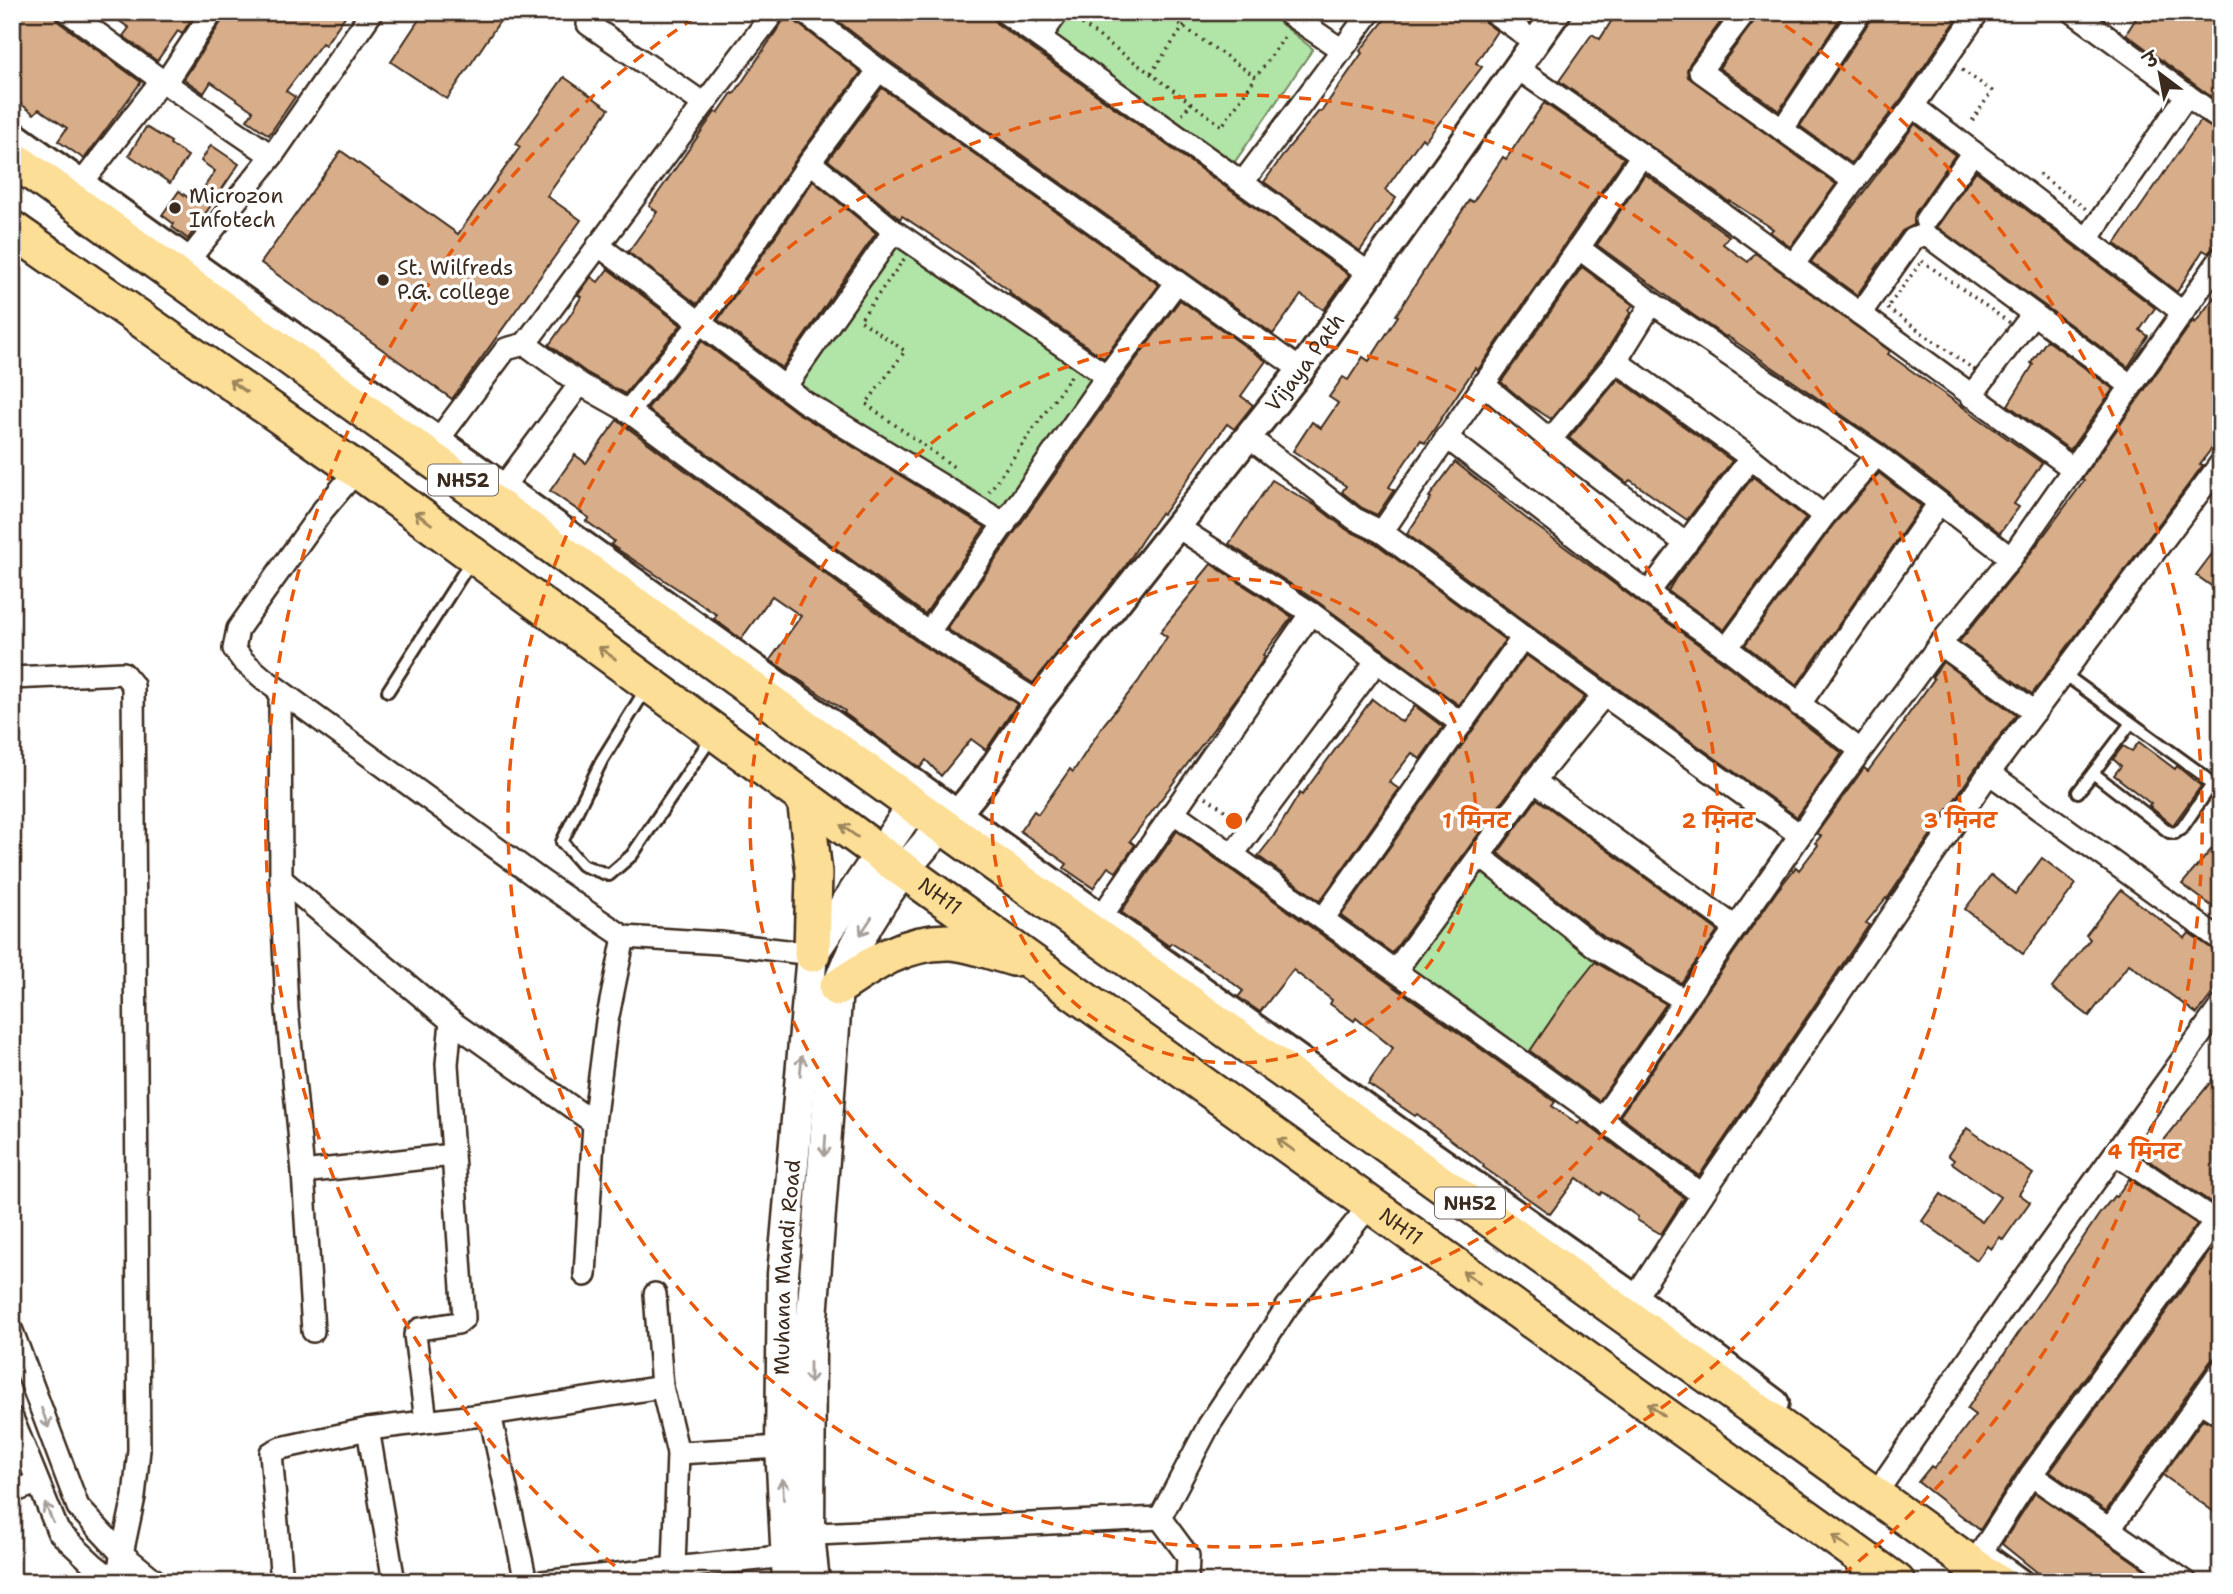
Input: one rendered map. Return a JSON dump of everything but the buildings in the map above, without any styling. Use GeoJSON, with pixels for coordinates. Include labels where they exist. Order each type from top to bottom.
{"type":"FeatureCollection","features":[{"type":"Feature","properties":{"kind":"highway","name":"NH52"},"geometry":{"type":"LineString","coordinates":[[12,158],[182,268],[1988,1568]]}},
{"type":"Feature","properties":{"kind":"highway","name":"NH52"},"geometry":{"type":"LineString","coordinates":[[12,229],[357,470],[893,862]]}},
{"type":"Feature","properties":{"kind":"highway"},"geometry":{"type":"LineString","coordinates":[[805,798],[814,873],[812,954]]}},
{"type":"Feature","properties":{"kind":"highway","name":"NH11"},"geometry":{"type":"LineString","coordinates":[[893,862],[1897,1582]]}},
{"type":"Feature","properties":{"kind":"highway"},"geometry":{"type":"LineString","coordinates":[[836,988],[879,959],[918,944],[952,942],[1031,962]]}},
{"type":"Feature","properties":{"kind":"main road"},"geometry":{"type":"LineString","coordinates":[[814,1582],[793,1552],[836,988],[921,798]]}},
{"type":"Feature","properties":{"kind":"main road"},"geometry":{"type":"LineString","coordinates":[[812,954],[893,862],[951,819]]}},
{"type":"Feature","properties":{"kind":"main road","name":"Muhana Mandi Road"},"geometry":{"type":"LineString","coordinates":[[793,1552],[781,1447],[783,1274],[812,954]]}},
{"type":"Feature","properties":{"kind":"street"},"geometry":{"type":"LineString","coordinates":[[68,12],[163,82],[272,156]]}},
{"type":"Feature","properties":{"kind":"street"},"geometry":{"type":"LineString","coordinates":[[81,184],[163,82],[212,12]]}},
{"type":"Feature","properties":{"kind":"street"},"geometry":{"type":"LineString","coordinates":[[182,268],[272,156],[372,12]]}},
{"type":"Feature","properties":{"kind":"street"},"geometry":{"type":"LineString","coordinates":[[438,440],[506,349],[525,344],[774,12]]}},
{"type":"Feature","properties":{"kind":"street"},"geometry":{"type":"LineString","coordinates":[[804,12],[879,70],[1301,370]]}},
{"type":"Feature","properties":{"kind":"street"},"geometry":{"type":"LineString","coordinates":[[1004,12],[1370,274]]}},
{"type":"Feature","properties":{"kind":"street"},"geometry":{"type":"LineString","coordinates":[[1040,37],[1058,12]]}},
{"type":"Feature","properties":{"kind":"street"},"geometry":{"type":"LineString","coordinates":[[1243,182],[1370,12]]}},
{"type":"Feature","properties":{"kind":"street"},"geometry":{"type":"LineString","coordinates":[[1493,12],[1535,41]]}},
{"type":"Feature","properties":{"kind":"street","name":"Vijaya Path"},"geometry":{"type":"LineString","coordinates":[[951,819],[984,781],[1038,702],[1301,370],[1556,12]]}},
{"type":"Feature","properties":{"kind":"street"},"geometry":{"type":"LineString","coordinates":[[1745,12],[1700,71],[1854,181]]}},
{"type":"Feature","properties":{"kind":"street"},"geometry":{"type":"LineString","coordinates":[[1782,130],[1860,12]]}},
{"type":"Feature","properties":{"kind":"street"},"geometry":{"type":"LineString","coordinates":[[1793,265],[1913,106],[1978,12]]}},
{"type":"Feature","properties":{"kind":"street"},"geometry":{"type":"LineString","coordinates":[[2073,12],[2221,120]]}},
{"type":"Feature","properties":{"kind":"street"},"geometry":{"type":"LineString","coordinates":[[586,16],[704,103]]}},
{"type":"Feature","properties":{"kind":"street"},"geometry":{"type":"LineString","coordinates":[[1281,21],[1342,50]]}},
{"type":"Feature","properties":{"kind":"street"},"geometry":{"type":"LineString","coordinates":[[1517,68],[1642,155],[2072,468]]}},
{"type":"Feature","properties":{"kind":"street"},"geometry":{"type":"LineString","coordinates":[[628,411],[700,324],[810,162],[879,70]]}},
{"type":"Feature","properties":{"kind":"street"},"geometry":{"type":"LineString","coordinates":[[2087,239],[2187,95]]}},
{"type":"Feature","properties":{"kind":"street"},"geometry":{"type":"LineString","coordinates":[[1913,106],[2182,312]]}},
{"type":"Feature","properties":{"kind":"street"},"geometry":{"type":"LineString","coordinates":[[12,134],[81,184],[182,268],[438,440],[921,798],[984,781]]}},
{"type":"Feature","properties":{"kind":"street"},"geometry":{"type":"LineString","coordinates":[[1926,220],[1973,152]]}},
{"type":"Feature","properties":{"kind":"street"},"geometry":{"type":"LineString","coordinates":[[1382,531],[1642,155]]}},
{"type":"Feature","properties":{"kind":"street"},"geometry":{"type":"LineString","coordinates":[[810,162],[894,231],[1107,376]]}},
{"type":"Feature","properties":{"kind":"street"},"geometry":{"type":"LineString","coordinates":[[785,387],[894,231]]}},
{"type":"Feature","properties":{"kind":"street"},"geometry":{"type":"LineString","coordinates":[[1860,314],[1913,239],[1923,235],[2130,385]]}},
{"type":"Feature","properties":{"kind":"street"},"geometry":{"type":"LineString","coordinates":[[598,245],[785,387],[1005,524]]}},
{"type":"Feature","properties":{"kind":"street"},"geometry":{"type":"LineString","coordinates":[[1580,248],[1652,303],[1877,455],[2011,558]]}},
{"type":"Feature","properties":{"kind":"street"},"geometry":{"type":"LineString","coordinates":[[1602,1119],[1860,750],[1940,644],[2011,558],[2221,258]]}},
{"type":"Feature","properties":{"kind":"street"},"geometry":{"type":"LineString","coordinates":[[928,633],[1107,376],[1177,282]]}},
{"type":"Feature","properties":{"kind":"street"},"geometry":{"type":"LineString","coordinates":[[1549,440],[1616,361],[1652,303]]}},
{"type":"Feature","properties":{"kind":"street"},"geometry":{"type":"LineString","coordinates":[[1971,396],[2033,314]]}},
{"type":"Feature","properties":{"kind":"street"},"geometry":{"type":"LineString","coordinates":[[525,344],[580,384],[628,411],[928,633],[1038,702]]}},
{"type":"Feature","properties":{"kind":"street"},"geometry":{"type":"LineString","coordinates":[[1616,361],[1751,458],[1824,516]]}},
{"type":"Feature","properties":{"kind":"street"},"geometry":{"type":"LineString","coordinates":[[503,487],[580,384]]}},
{"type":"Feature","properties":{"kind":"street"},"geometry":{"type":"LineString","coordinates":[[1483,384],[1549,440],[1686,544]]}},
{"type":"Feature","properties":{"kind":"street"},"geometry":{"type":"LineString","coordinates":[[1247,436],[1355,519],[1382,531],[1523,637],[1800,835]]}},
{"type":"Feature","properties":{"kind":"street"},"geometry":{"type":"LineString","coordinates":[[1446,437],[1648,593],[1727,648],[1860,750]]}},
{"type":"Feature","properties":{"kind":"street"},"geometry":{"type":"LineString","coordinates":[[1727,648],[1824,516],[1877,455]]}},
{"type":"Feature","properties":{"kind":"street"},"geometry":{"type":"LineString","coordinates":[[1648,593],[1751,458]]}},
{"type":"Feature","properties":{"kind":"street"},"geometry":{"type":"LineString","coordinates":[[1635,1298],[1989,773],[2221,463]]}},
{"type":"Feature","properties":{"kind":"street"},"geometry":{"type":"LineString","coordinates":[[357,470],[323,510],[238,629],[234,649],[243,661],[280,691],[543,882],[624,937],[720,943],[812,954]]}},
{"type":"Feature","properties":{"kind":"street"},"geometry":{"type":"LineString","coordinates":[[1799,705],[1939,503]]}},
{"type":"Feature","properties":{"kind":"street"},"geometry":{"type":"LineString","coordinates":[[1176,526],[1311,613],[1462,724]]}},
{"type":"Feature","properties":{"kind":"street"},"geometry":{"type":"LineString","coordinates":[[1101,917],[1311,613]]}},
{"type":"Feature","properties":{"kind":"street"},"geometry":{"type":"LineString","coordinates":[[1323,919],[1523,637]]}},
{"type":"Feature","properties":{"kind":"street"},"geometry":{"type":"LineString","coordinates":[[1940,644],[2035,712]]}},
{"type":"Feature","properties":{"kind":"street"},"geometry":{"type":"LineString","coordinates":[[1233,854],[1377,661]]}},
{"type":"Feature","properties":{"kind":"street"},"geometry":{"type":"LineString","coordinates":[[12,678],[123,673],[132,685],[139,1450],[134,1497],[116,1582],[58,1531],[12,1418]]}},
{"type":"Feature","properties":{"kind":"street"},"geometry":{"type":"LineString","coordinates":[[280,691],[281,879],[287,1009],[303,1172],[313,1331]]}},
{"type":"Feature","properties":{"kind":"street"},"geometry":{"type":"LineString","coordinates":[[1396,970],[1534,781],[1604,695]]}},
{"type":"Feature","properties":{"kind":"street"},"geometry":{"type":"LineString","coordinates":[[1989,773],[2221,940]]}},
{"type":"Feature","properties":{"kind":"street"},"geometry":{"type":"LineString","coordinates":[[1534,781],[1735,927]]}},
{"type":"Feature","properties":{"kind":"street"},"geometry":{"type":"LineString","coordinates":[[1173,812],[1602,1119],[1702,1195]]}},
{"type":"Feature","properties":{"kind":"street"},"geometry":{"type":"LineString","coordinates":[[951,819],[1101,917],[1635,1298],[1883,1483],[1988,1568],[2018,1582]]}},
{"type":"Feature","properties":{"kind":"street"},"geometry":{"type":"LineString","coordinates":[[1480,856],[1597,948],[1684,1000]]}},
{"type":"Feature","properties":{"kind":"street"},"geometry":{"type":"LineString","coordinates":[[281,879],[451,1021],[594,1123]]}},
{"type":"Feature","properties":{"kind":"street"},"geometry":{"type":"LineString","coordinates":[[585,1275],[594,1123],[607,1021],[624,937]]}},
{"type":"Feature","properties":{"kind":"street"},"geometry":{"type":"LineString","coordinates":[[1883,1483],[2012,1296],[2221,1006]]}},
{"type":"Feature","properties":{"kind":"street"},"geometry":{"type":"LineString","coordinates":[[426,1421],[415,1335],[419,1329],[458,1323],[464,1318],[447,1064],[451,1021]]}},
{"type":"Feature","properties":{"kind":"street"},"geometry":{"type":"LineString","coordinates":[[1988,1568],[2031,1475],[2218,1217],[2116,1154]]}},
{"type":"Feature","properties":{"kind":"street"},"geometry":{"type":"LineString","coordinates":[[303,1172],[452,1155]]}},
{"type":"Feature","properties":{"kind":"street"},"geometry":{"type":"LineString","coordinates":[[1160,1518],[1209,1425],[1287,1307],[1370,1205]]}},
{"type":"Feature","properties":{"kind":"street"},"geometry":{"type":"LineString","coordinates":[[655,1294],[662,1387],[678,1453],[661,1573]]}},
{"type":"Feature","properties":{"kind":"street"},"geometry":{"type":"LineString","coordinates":[[12,1331],[78,1507],[121,1553],[157,1582]]}},
{"type":"Feature","properties":{"kind":"street"},"geometry":{"type":"LineString","coordinates":[[2110,1529],[2221,1370]]}},
{"type":"Feature","properties":{"kind":"street"},"geometry":{"type":"LineString","coordinates":[[282,1582],[271,1452],[368,1429],[490,1414],[662,1387]]}},
{"type":"Feature","properties":{"kind":"street"},"geometry":{"type":"LineString","coordinates":[[2199,1401],[2221,1415]]}},
{"type":"Feature","properties":{"kind":"street"},"geometry":{"type":"LineString","coordinates":[[490,1414],[526,1582]]}},
{"type":"Feature","properties":{"kind":"street"},"geometry":{"type":"LineString","coordinates":[[368,1429],[394,1582]]}},
{"type":"Feature","properties":{"kind":"street"},"geometry":{"type":"LineString","coordinates":[[678,1453],[781,1447]]}},
{"type":"Feature","properties":{"kind":"street"},"geometry":{"type":"LineString","coordinates":[[2031,1475],[2186,1582]]}},
{"type":"Feature","properties":{"kind":"street"},"geometry":{"type":"LineString","coordinates":[[12,1492],[37,1483]]}},
{"type":"Feature","properties":{"kind":"street"},"geometry":{"type":"LineString","coordinates":[[542,1582],[661,1573],[793,1552],[1160,1518]]}},
{"type":"Feature","properties":{"kind":"street"},"geometry":{"type":"LineString","coordinates":[[1160,1518],[1188,1556],[1187,1582]]}},
{"type":"Feature","properties":{"kind":"street"},"geometry":{"type":"LineString","coordinates":[[82,1554],[92,1582]]}},
{"type":"Feature","properties":{"kind":"lane"},"geometry":{"type":"LineString","coordinates":[[388,691],[474,556]]}},
{"type":"Feature","properties":{"kind":"lane"},"geometry":{"type":"LineString","coordinates":[[2064,674],[2208,780],[2211,786],[2182,828],[2175,833],[2169,832],[2093,773]]}},
{"type":"Feature","properties":{"kind":"lane"},"geometry":{"type":"LineString","coordinates":[[649,684],[602,760],[562,842],[582,865],[609,875],[632,855],[715,733]]}},
{"type":"Feature","properties":{"kind":"lane"},"geometry":{"type":"LineString","coordinates":[[2078,792],[2131,723]]}},
{"type":"Feature","properties":{"kind":"path"},"geometry":{"type":"LineString","coordinates":[[1089,12],[1082,24],[1222,126],[1256,77],[1281,21],[1259,12]]}},
{"type":"Feature","properties":{"kind":"path"},"geometry":{"type":"LineString","coordinates":[[1162,12],[1256,77]]}},
{"type":"Feature","properties":{"kind":"path"},"geometry":{"type":"LineString","coordinates":[[1150,74],[1194,12]]}},
{"type":"Feature","properties":{"kind":"path"},"geometry":{"type":"LineString","coordinates":[[1958,67],[1992,91],[1970,124]]}},
{"type":"Feature","properties":{"kind":"path"},"geometry":{"type":"LineString","coordinates":[[1170,130],[1191,103]]}},
{"type":"Feature","properties":{"kind":"path"},"geometry":{"type":"LineString","coordinates":[[2035,172],[2090,211]]}},
{"type":"Feature","properties":{"kind":"path"},"geometry":{"type":"LineString","coordinates":[[907,254],[860,320],[905,351],[866,404],[956,468]]}},
{"type":"Feature","properties":{"kind":"path"},"geometry":{"type":"LineString","coordinates":[[1922,261],[2013,325],[1979,373],[1887,308],[1922,261]]}},
{"type":"Feature","properties":{"kind":"path"},"geometry":{"type":"LineString","coordinates":[[979,484],[990,492],[1071,375]]}},
{"type":"Feature","properties":{"kind":"path"},"geometry":{"type":"LineString","coordinates":[[1199,793],[1240,821]]}},
{"type":"Feature","properties":{"kind":"green space"},"geometry":{"type":"Polygon","coordinates":[[[1064,12],[1266,12],[1313,49],[1234,163],[1047,37],[1064,12]]]}},
{"type":"Feature","properties":{"kind":"green space"},"geometry":{"type":"Polygon","coordinates":[[[894,231],[1107,376],[1005,524],[785,387],[894,231]]]}},
{"type":"Feature","properties":{"kind":"green space"},"geometry":{"type":"Polygon","coordinates":[[[1480,856],[1684,1000],[1602,1119],[1396,970],[1480,856]]]}},
{"type":"Feature","properties":{"kind":"place","name":"Microzon Infotech"},"geometry":{"type":"Point","coordinates":[175,208]}},
{"type":"Feature","properties":{"kind":"place","name":"St. Wilfreds P.G. college"},"geometry":{"type":"Point","coordinates":[383,280]}}]}
